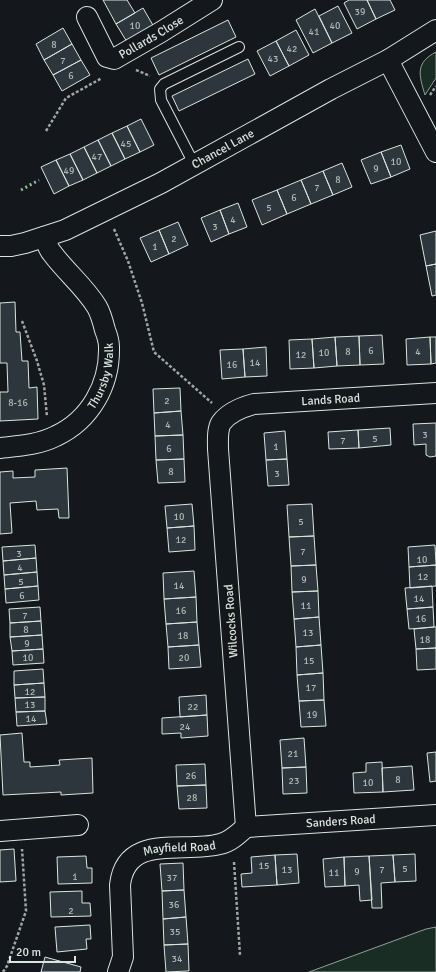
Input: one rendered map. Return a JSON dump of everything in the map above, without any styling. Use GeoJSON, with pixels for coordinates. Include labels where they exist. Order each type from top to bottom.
{"type":"FeatureCollection","features":[{"type":"Feature","properties":{"kind":"street","name":"Pollards Close"},"geometry":{"type":"LineString","coordinates":[[87,17],[107,57],[114,60],[212,0]]}},
{"type":"Feature","properties":{"kind":"street","name":"Chancel Lane"},"geometry":{"type":"LineString","coordinates":[[0,246],[11,246],[25,243],[64,230],[161,183],[331,89],[388,60],[436,30]]}},
{"type":"Feature","properties":{"kind":"street"},"geometry":{"type":"LineString","coordinates":[[388,60],[436,152]]}},
{"type":"Feature","properties":{"kind":"street","name":"Thursby Walk"},"geometry":{"type":"LineString","coordinates":[[0,448],[23,447],[48,440],[67,430],[88,411],[98,397],[104,382],[108,364],[109,346],[103,320],[98,308],[90,296],[51,252],[44,237]]}},
{"type":"Feature","properties":{"kind":"street","name":"Lands Road"},"geometry":{"type":"LineString","coordinates":[[228,417],[246,406],[254,404],[436,393]]}},
{"type":"Feature","properties":{"kind":"street","name":"Wilcocks Road"},"geometry":{"type":"LineString","coordinates":[[228,417],[221,424],[218,439],[239,833]]}},
{"type":"Feature","properties":{"kind":"street","name":"Sanders Road"},"geometry":{"type":"LineString","coordinates":[[239,833],[436,815]]}},
{"type":"Feature","properties":{"kind":"street"},"geometry":{"type":"LineString","coordinates":[[0,831],[78,825]]}},
{"type":"Feature","properties":{"kind":"street","name":"Mayfield Road"},"geometry":{"type":"LineString","coordinates":[[118,972],[123,957],[120,885],[121,876],[126,863],[137,855],[150,850],[216,845],[239,833]]}},
{"type":"Feature","properties":{"kind":"lane"},"geometry":{"type":"LineString","coordinates":[[194,164],[161,100],[160,88],[164,84],[239,47]]}},
{"type":"Feature","properties":{"kind":"path"},"geometry":{"type":"LineString","coordinates":[[132,68],[152,77],[160,88]]}},
{"type":"Feature","properties":{"kind":"path"},"geometry":{"type":"LineString","coordinates":[[46,131],[66,98],[105,76]]}},
{"type":"Feature","properties":{"kind":"path"},"geometry":{"type":"LineString","coordinates":[[104,210],[128,261],[142,304],[154,352],[228,417]]}},
{"type":"Feature","properties":{"kind":"path"},"geometry":{"type":"LineString","coordinates":[[22,322],[37,361],[44,385],[48,440]]}},
{"type":"Feature","properties":{"kind":"path"},"geometry":{"type":"LineString","coordinates":[[3,972],[7,966],[26,912],[21,829]]}},
{"type":"Feature","properties":{"kind":"path"},"geometry":{"type":"LineString","coordinates":[[239,833],[240,956]]}},
{"type":"Feature","properties":{"kind":"green space"},"geometry":{"type":"Polygon","coordinates":[[[436,52],[436,78],[425,95],[420,70],[429,56],[436,52]]]}},
{"type":"Feature","properties":{"kind":"green space"},"geometry":{"type":"Polygon","coordinates":[[[436,927],[436,972],[309,972],[426,929],[436,927]]]}},
{"type":"Feature","properties":{"kind":"building"},"geometry":{"type":"Polygon","coordinates":[[[103,0],[127,0],[135,13],[116,24],[103,0]]]}},
{"type":"Feature","properties":{"kind":"building"},"geometry":{"type":"Polygon","coordinates":[[[349,0],[367,0],[376,19],[357,29],[344,3],[349,0]]]}},
{"type":"Feature","properties":{"kind":"building"},"geometry":{"type":"Polygon","coordinates":[[[367,0],[390,0],[395,10],[376,19],[367,0]]]}},
{"type":"Feature","properties":{"kind":"building"},"geometry":{"type":"Polygon","coordinates":[[[338,6],[352,33],[332,43],[319,16],[338,6]]]}},
{"type":"Feature","properties":{"kind":"building"},"geometry":{"type":"Polygon","coordinates":[[[143,8],[154,27],[127,42],[116,24],[143,8]]]}},
{"type":"Feature","properties":{"kind":"building"},"geometry":{"type":"Polygon","coordinates":[[[315,9],[332,43],[313,53],[296,20],[315,9]]]}},
{"type":"Feature","properties":{"kind":"building"},"geometry":{"type":"Polygon","coordinates":[[[228,20],[236,37],[159,75],[151,58],[228,20]]]}},
{"type":"Feature","properties":{"kind":"building"},"geometry":{"type":"Polygon","coordinates":[[[63,28],[72,44],[44,60],[36,44],[63,28]]]}},
{"type":"Feature","properties":{"kind":"building"},"geometry":{"type":"Polygon","coordinates":[[[296,30],[309,55],[289,66],[276,41],[296,30]]]}},
{"type":"Feature","properties":{"kind":"building"},"geometry":{"type":"Polygon","coordinates":[[[276,41],[289,66],[270,76],[257,51],[276,41]]]}},
{"type":"Feature","properties":{"kind":"building"},"geometry":{"type":"Polygon","coordinates":[[[72,44],[81,60],[53,75],[44,60],[72,44]]]}},
{"type":"Feature","properties":{"kind":"building"},"geometry":{"type":"Polygon","coordinates":[[[248,59],[255,74],[179,111],[172,96],[248,59]]]}},
{"type":"Feature","properties":{"kind":"building"},"geometry":{"type":"Polygon","coordinates":[[[81,60],[90,75],[62,91],[53,75],[81,60]]]}},
{"type":"Feature","properties":{"kind":"building"},"geometry":{"type":"Polygon","coordinates":[[[141,119],[154,145],[140,152],[127,126],[141,119]]]}},
{"type":"Feature","properties":{"kind":"building"},"geometry":{"type":"Polygon","coordinates":[[[127,126],[140,152],[125,159],[112,133],[127,126]]]}},
{"type":"Feature","properties":{"kind":"building"},"geometry":{"type":"Polygon","coordinates":[[[112,133],[125,159],[111,166],[98,140],[112,133]]]}},
{"type":"Feature","properties":{"kind":"building"},"geometry":{"type":"Polygon","coordinates":[[[98,140],[111,166],[97,173],[84,147],[98,140]]]}},
{"type":"Feature","properties":{"kind":"building"},"geometry":{"type":"Polygon","coordinates":[[[401,145],[410,169],[391,177],[381,152],[401,145]]]}},
{"type":"Feature","properties":{"kind":"building"},"geometry":{"type":"Polygon","coordinates":[[[84,147],[97,173],[83,180],[70,154],[84,147]]]}},
{"type":"Feature","properties":{"kind":"building"},"geometry":{"type":"Polygon","coordinates":[[[381,152],[391,177],[371,184],[361,160],[381,152]]]}},
{"type":"Feature","properties":{"kind":"building"},"geometry":{"type":"Polygon","coordinates":[[[70,154],[83,180],[69,186],[56,160],[70,154]]]}},
{"type":"Feature","properties":{"kind":"building"},"geometry":{"type":"Polygon","coordinates":[[[56,160],[69,186],[54,194],[41,167],[56,160]]]}},
{"type":"Feature","properties":{"kind":"building"},"geometry":{"type":"Polygon","coordinates":[[[342,163],[352,187],[333,195],[323,171],[342,163]]]}},
{"type":"Feature","properties":{"kind":"building"},"geometry":{"type":"Polygon","coordinates":[[[323,171],[333,195],[311,204],[301,180],[323,171]]]}},
{"type":"Feature","properties":{"kind":"building"},"geometry":{"type":"Polygon","coordinates":[[[301,180],[311,204],[287,214],[277,190],[301,180]]]}},
{"type":"Feature","properties":{"kind":"building"},"geometry":{"type":"Polygon","coordinates":[[[277,190],[287,214],[262,225],[252,200],[277,190]]]}},
{"type":"Feature","properties":{"kind":"building"},"geometry":{"type":"Polygon","coordinates":[[[238,203],[247,227],[229,234],[220,210],[238,203]]]}},
{"type":"Feature","properties":{"kind":"building"},"geometry":{"type":"Polygon","coordinates":[[[220,210],[229,234],[211,242],[201,218],[220,210]]]}},
{"type":"Feature","properties":{"kind":"building"},"geometry":{"type":"Polygon","coordinates":[[[178,222],[188,245],[169,254],[159,230],[178,222]]]}},
{"type":"Feature","properties":{"kind":"building"},"geometry":{"type":"Polygon","coordinates":[[[159,230],[169,254],[151,262],[140,238],[159,230]]]}},
{"type":"Feature","properties":{"kind":"building"},"geometry":{"type":"Polygon","coordinates":[[[436,231],[436,264],[426,266],[420,235],[436,231]]]}},
{"type":"Feature","properties":{"kind":"building"},"geometry":{"type":"Polygon","coordinates":[[[436,264],[436,295],[432,296],[426,266],[436,264]]]}},
{"type":"Feature","properties":{"kind":"building"},"geometry":{"type":"Polygon","coordinates":[[[15,302],[16,332],[20,332],[22,361],[28,361],[29,388],[37,387],[38,419],[0,421],[0,392],[8,392],[7,363],[0,363],[0,303],[15,302]]]}},
{"type":"Feature","properties":{"kind":"building"},"geometry":{"type":"Polygon","coordinates":[[[382,335],[384,364],[360,365],[359,336],[382,335]]]}},
{"type":"Feature","properties":{"kind":"building"},"geometry":{"type":"Polygon","coordinates":[[[359,336],[360,365],[337,366],[335,337],[359,336]]]}},
{"type":"Feature","properties":{"kind":"building"},"geometry":{"type":"Polygon","coordinates":[[[335,337],[337,366],[314,368],[312,339],[335,337]]]}},
{"type":"Feature","properties":{"kind":"building"},"geometry":{"type":"Polygon","coordinates":[[[430,337],[431,364],[407,365],[406,339],[430,337]]]}},
{"type":"Feature","properties":{"kind":"building"},"geometry":{"type":"Polygon","coordinates":[[[430,337],[436,337],[436,363],[431,364],[430,337]]]}},
{"type":"Feature","properties":{"kind":"building"},"geometry":{"type":"Polygon","coordinates":[[[312,339],[314,368],[290,369],[289,340],[312,339]]]}},
{"type":"Feature","properties":{"kind":"building"},"geometry":{"type":"Polygon","coordinates":[[[266,347],[267,376],[245,377],[243,349],[266,347]]]}},
{"type":"Feature","properties":{"kind":"building"},"geometry":{"type":"Polygon","coordinates":[[[243,349],[245,377],[222,379],[220,350],[243,349]]]}},
{"type":"Feature","properties":{"kind":"building"},"geometry":{"type":"Polygon","coordinates":[[[180,388],[181,411],[154,413],[153,389],[180,388]]]}},
{"type":"Feature","properties":{"kind":"building"},"geometry":{"type":"Polygon","coordinates":[[[181,411],[183,435],[155,436],[154,413],[181,411]]]}},
{"type":"Feature","properties":{"kind":"building"},"geometry":{"type":"Polygon","coordinates":[[[436,423],[436,456],[430,457],[426,455],[426,444],[414,445],[413,424],[436,423]]]}},
{"type":"Feature","properties":{"kind":"building"},"geometry":{"type":"Polygon","coordinates":[[[390,428],[391,445],[359,448],[358,430],[390,428]]]}},
{"type":"Feature","properties":{"kind":"building"},"geometry":{"type":"Polygon","coordinates":[[[358,430],[359,448],[329,449],[328,432],[358,430]]]}},
{"type":"Feature","properties":{"kind":"building"},"geometry":{"type":"Polygon","coordinates":[[[285,431],[287,459],[266,460],[264,433],[285,431]]]}},
{"type":"Feature","properties":{"kind":"building"},"geometry":{"type":"Polygon","coordinates":[[[183,435],[184,459],[156,460],[155,436],[183,435]]]}},
{"type":"Feature","properties":{"kind":"building"},"geometry":{"type":"Polygon","coordinates":[[[184,459],[185,482],[158,483],[156,460],[184,459]]]}},
{"type":"Feature","properties":{"kind":"building"},"geometry":{"type":"Polygon","coordinates":[[[287,459],[289,485],[268,486],[266,460],[287,459]]]}},
{"type":"Feature","properties":{"kind":"building"},"geometry":{"type":"Polygon","coordinates":[[[67,468],[69,518],[59,518],[58,509],[37,510],[36,501],[10,503],[12,533],[0,534],[0,472],[13,471],[13,478],[35,477],[35,470],[67,468]]]}},
{"type":"Feature","properties":{"kind":"building"},"geometry":{"type":"Polygon","coordinates":[[[192,504],[194,526],[167,528],[165,506],[192,504]]]}},
{"type":"Feature","properties":{"kind":"building"},"geometry":{"type":"Polygon","coordinates":[[[312,504],[314,536],[289,537],[287,505],[312,504]]]}},
{"type":"Feature","properties":{"kind":"building"},"geometry":{"type":"Polygon","coordinates":[[[194,526],[195,550],[169,552],[167,528],[194,526]]]}},
{"type":"Feature","properties":{"kind":"building"},"geometry":{"type":"Polygon","coordinates":[[[314,536],[316,565],[291,566],[289,537],[314,536]]]}},
{"type":"Feature","properties":{"kind":"building"},"geometry":{"type":"Polygon","coordinates":[[[35,545],[36,558],[3,561],[2,547],[35,545]]]}},
{"type":"Feature","properties":{"kind":"building"},"geometry":{"type":"Polygon","coordinates":[[[435,545],[436,565],[409,567],[408,547],[435,545]]]}},
{"type":"Feature","properties":{"kind":"building"},"geometry":{"type":"Polygon","coordinates":[[[36,558],[37,572],[4,575],[3,561],[36,558]]]}},
{"type":"Feature","properties":{"kind":"building"},"geometry":{"type":"Polygon","coordinates":[[[316,565],[318,591],[292,592],[291,566],[316,565]]]}},
{"type":"Feature","properties":{"kind":"building"},"geometry":{"type":"Polygon","coordinates":[[[436,565],[436,586],[410,588],[409,567],[436,565]]]}},
{"type":"Feature","properties":{"kind":"building"},"geometry":{"type":"Polygon","coordinates":[[[194,571],[196,597],[164,599],[163,573],[194,571]]]}},
{"type":"Feature","properties":{"kind":"building"},"geometry":{"type":"Polygon","coordinates":[[[37,572],[38,586],[5,589],[4,575],[37,572]]]}},
{"type":"Feature","properties":{"kind":"building"},"geometry":{"type":"Polygon","coordinates":[[[38,586],[39,600],[6,603],[5,589],[38,586]]]}},
{"type":"Feature","properties":{"kind":"building"},"geometry":{"type":"Polygon","coordinates":[[[432,586],[433,607],[407,609],[405,588],[432,586]]]}},
{"type":"Feature","properties":{"kind":"building"},"geometry":{"type":"Polygon","coordinates":[[[318,591],[319,617],[294,619],[292,592],[318,591]]]}},
{"type":"Feature","properties":{"kind":"building"},"geometry":{"type":"Polygon","coordinates":[[[196,597],[197,622],[166,624],[164,599],[196,597]]]}},
{"type":"Feature","properties":{"kind":"building"},"geometry":{"type":"Polygon","coordinates":[[[40,607],[41,621],[10,623],[9,609],[40,607]]]}},
{"type":"Feature","properties":{"kind":"building"},"geometry":{"type":"Polygon","coordinates":[[[433,607],[434,627],[409,629],[407,609],[433,607]]]}},
{"type":"Feature","properties":{"kind":"building"},"geometry":{"type":"Polygon","coordinates":[[[319,617],[321,645],[296,647],[294,619],[319,617]]]}},
{"type":"Feature","properties":{"kind":"building"},"geometry":{"type":"Polygon","coordinates":[[[41,621],[42,635],[10,637],[10,623],[41,621]]]}},
{"type":"Feature","properties":{"kind":"building"},"geometry":{"type":"Polygon","coordinates":[[[197,622],[199,645],[168,647],[166,624],[197,622]]]}},
{"type":"Feature","properties":{"kind":"building"},"geometry":{"type":"Polygon","coordinates":[[[436,627],[436,648],[416,649],[414,629],[436,627]]]}},
{"type":"Feature","properties":{"kind":"building"},"geometry":{"type":"Polygon","coordinates":[[[42,635],[43,649],[12,651],[10,637],[42,635]]]}},
{"type":"Feature","properties":{"kind":"building"},"geometry":{"type":"Polygon","coordinates":[[[199,645],[201,667],[169,669],[168,647],[199,645]]]}},
{"type":"Feature","properties":{"kind":"building"},"geometry":{"type":"Polygon","coordinates":[[[321,645],[323,673],[297,675],[296,647],[321,645]]]}},
{"type":"Feature","properties":{"kind":"building"},"geometry":{"type":"Polygon","coordinates":[[[436,648],[436,669],[417,670],[416,649],[436,648]]]}},
{"type":"Feature","properties":{"kind":"building"},"geometry":{"type":"Polygon","coordinates":[[[43,649],[44,663],[13,665],[12,651],[43,649]]]}},
{"type":"Feature","properties":{"kind":"building"},"geometry":{"type":"Polygon","coordinates":[[[43,669],[44,683],[14,685],[14,671],[43,669]]]}},
{"type":"Feature","properties":{"kind":"building"},"geometry":{"type":"Polygon","coordinates":[[[323,673],[324,700],[299,701],[297,675],[323,673]]]}},
{"type":"Feature","properties":{"kind":"building"},"geometry":{"type":"Polygon","coordinates":[[[44,683],[45,697],[15,698],[14,685],[44,683]]]}},
{"type":"Feature","properties":{"kind":"building"},"geometry":{"type":"Polygon","coordinates":[[[206,695],[207,715],[180,717],[179,697],[206,695]]]}},
{"type":"Feature","properties":{"kind":"building"},"geometry":{"type":"Polygon","coordinates":[[[45,697],[45,711],[16,712],[15,698],[45,697]]]}},
{"type":"Feature","properties":{"kind":"building"},"geometry":{"type":"Polygon","coordinates":[[[324,700],[326,726],[301,727],[299,701],[324,700]]]}},
{"type":"Feature","properties":{"kind":"building"},"geometry":{"type":"Polygon","coordinates":[[[45,711],[47,724],[17,726],[16,712],[45,711]]]}},
{"type":"Feature","properties":{"kind":"building"},"geometry":{"type":"Polygon","coordinates":[[[207,715],[208,736],[181,738],[181,733],[162,734],[162,718],[207,715]]]}},
{"type":"Feature","properties":{"kind":"building"},"geometry":{"type":"Polygon","coordinates":[[[22,733],[24,762],[30,762],[30,767],[60,765],[59,760],[92,758],[93,793],[61,795],[61,792],[3,795],[0,735],[22,733]]]}},
{"type":"Feature","properties":{"kind":"building"},"geometry":{"type":"Polygon","coordinates":[[[304,738],[306,767],[282,768],[280,740],[304,738]]]}},
{"type":"Feature","properties":{"kind":"building"},"geometry":{"type":"Polygon","coordinates":[[[436,752],[436,781],[430,782],[427,753],[436,752]]]}},
{"type":"Feature","properties":{"kind":"building"},"geometry":{"type":"Polygon","coordinates":[[[382,762],[383,792],[354,793],[353,773],[366,772],[366,763],[382,762]]]}},
{"type":"Feature","properties":{"kind":"building"},"geometry":{"type":"Polygon","coordinates":[[[205,764],[206,785],[177,786],[176,765],[205,764]]]}},
{"type":"Feature","properties":{"kind":"building"},"geometry":{"type":"Polygon","coordinates":[[[412,766],[414,790],[383,792],[382,768],[412,766]]]}},
{"type":"Feature","properties":{"kind":"building"},"geometry":{"type":"Polygon","coordinates":[[[306,767],[307,793],[283,794],[282,768],[306,767]]]}},
{"type":"Feature","properties":{"kind":"building"},"geometry":{"type":"Polygon","coordinates":[[[206,785],[207,808],[179,809],[177,786],[206,785]]]}},
{"type":"Feature","properties":{"kind":"building"},"geometry":{"type":"Polygon","coordinates":[[[14,849],[16,881],[0,882],[0,850],[14,849]]]}},
{"type":"Feature","properties":{"kind":"building"},"geometry":{"type":"Polygon","coordinates":[[[297,854],[299,883],[277,885],[275,855],[297,854]]]}},
{"type":"Feature","properties":{"kind":"building"},"geometry":{"type":"Polygon","coordinates":[[[415,854],[416,881],[395,882],[393,855],[415,854]]]}},
{"type":"Feature","properties":{"kind":"building"},"geometry":{"type":"Polygon","coordinates":[[[275,855],[277,885],[242,887],[241,874],[252,873],[251,857],[275,855]]]}},
{"type":"Feature","properties":{"kind":"building"},"geometry":{"type":"Polygon","coordinates":[[[393,855],[395,882],[381,883],[382,908],[372,908],[369,856],[393,855]]]}},
{"type":"Feature","properties":{"kind":"building"},"geometry":{"type":"Polygon","coordinates":[[[86,856],[87,868],[92,868],[92,883],[58,884],[57,857],[86,856]]]}},
{"type":"Feature","properties":{"kind":"building"},"geometry":{"type":"Polygon","coordinates":[[[369,856],[372,900],[360,901],[359,885],[345,886],[344,857],[369,856]]]}},
{"type":"Feature","properties":{"kind":"building"},"geometry":{"type":"Polygon","coordinates":[[[344,857],[345,886],[325,887],[323,859],[344,857]]]}},
{"type":"Feature","properties":{"kind":"building"},"geometry":{"type":"Polygon","coordinates":[[[183,863],[184,890],[162,891],[160,864],[183,863]]]}},
{"type":"Feature","properties":{"kind":"building"},"geometry":{"type":"Polygon","coordinates":[[[184,890],[186,917],[163,919],[162,891],[184,890]]]}},
{"type":"Feature","properties":{"kind":"building"},"geometry":{"type":"Polygon","coordinates":[[[82,891],[82,903],[90,903],[91,916],[51,917],[50,892],[82,891]]]}},
{"type":"Feature","properties":{"kind":"building"},"geometry":{"type":"Polygon","coordinates":[[[186,917],[188,944],[164,945],[163,919],[186,917]]]}},
{"type":"Feature","properties":{"kind":"building"},"geometry":{"type":"Polygon","coordinates":[[[90,925],[91,939],[86,939],[87,949],[57,952],[55,927],[90,925]]]}},
{"type":"Feature","properties":{"kind":"building"},"geometry":{"type":"Polygon","coordinates":[[[188,944],[189,971],[166,972],[164,945],[188,944]]]}},
{"type":"Feature","properties":{"kind":"building"},"geometry":{"type":"Polygon","coordinates":[[[45,957],[81,967],[80,972],[41,972],[45,957]]]}},
{"type":"Feature","properties":{"kind":"hedge"},"geometry":{"type":"LineString","coordinates":[[21,190],[39,180]]}}]}
